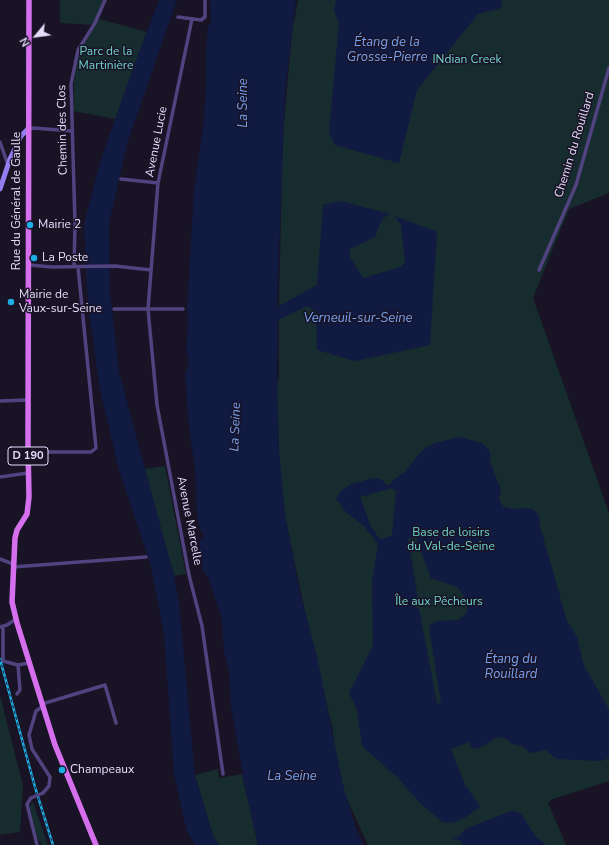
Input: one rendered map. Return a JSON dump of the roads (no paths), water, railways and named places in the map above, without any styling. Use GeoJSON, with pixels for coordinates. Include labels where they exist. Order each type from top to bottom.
{"type":"FeatureCollection","features":[{"type":"Feature","properties":{"kind":"main road","name":"Rue du Général de Gaulle"},"geometry":{"type":"LineString","coordinates":[[29,0],[29,506],[15,538],[12,602],[29,663],[43,705]]}},
{"type":"Feature","properties":{"kind":"main road","name":"D 190"},"geometry":{"type":"LineString","coordinates":[[43,705],[55,744],[96,845]]}},
{"type":"Feature","properties":{"kind":"street","name":"Chemin des Clos"},"geometry":{"type":"LineString","coordinates":[[28,452],[91,452],[96,448],[76,267],[71,84],[78,50],[94,23],[105,0]]}},
{"type":"Feature","properties":{"kind":"street"},"geometry":{"type":"LineString","coordinates":[[178,17],[201,20],[205,17],[205,0]]}},
{"type":"Feature","properties":{"kind":"street","name":"Avenue Lucie"},"geometry":{"type":"LineString","coordinates":[[151,270],[158,183],[192,19]]}},
{"type":"Feature","properties":{"kind":"street","name":"Chemin du Rouillard"},"geometry":{"type":"LineString","coordinates":[[539,270],[576,185],[609,68]]}},
{"type":"Feature","properties":{"kind":"street"},"geometry":{"type":"LineString","coordinates":[[0,189],[8,165],[21,136],[28,129],[33,128],[72,131]]}},
{"type":"Feature","properties":{"kind":"street"},"geometry":{"type":"LineString","coordinates":[[0,142],[8,165]]}},
{"type":"Feature","properties":{"kind":"street"},"geometry":{"type":"LineString","coordinates":[[121,179],[158,183]]}},
{"type":"Feature","properties":{"kind":"street"},"geometry":{"type":"LineString","coordinates":[[29,265],[76,267],[115,266],[151,270]]}},
{"type":"Feature","properties":{"kind":"street","name":"Avenue Marcelle"},"geometry":{"type":"LineString","coordinates":[[151,270],[148,309],[157,405],[189,575],[202,626],[223,774]]}},
{"type":"Feature","properties":{"kind":"street"},"geometry":{"type":"LineString","coordinates":[[114,309],[183,309]]}},
{"type":"Feature","properties":{"kind":"street"},"geometry":{"type":"LineString","coordinates":[[0,401],[28,400]]}},
{"type":"Feature","properties":{"kind":"street"},"geometry":{"type":"LineString","coordinates":[[14,461],[28,461]]}},
{"type":"Feature","properties":{"kind":"street"},"geometry":{"type":"LineString","coordinates":[[0,477],[28,472]]}},
{"type":"Feature","properties":{"kind":"street"},"geometry":{"type":"LineString","coordinates":[[0,560],[13,565],[146,557]]}},
{"type":"Feature","properties":{"kind":"street"},"geometry":{"type":"LineString","coordinates":[[16,619],[2,627],[3,661],[18,665],[29,663]]}},
{"type":"Feature","properties":{"kind":"street"},"geometry":{"type":"LineString","coordinates":[[17,694],[20,690],[18,665]]}},
{"type":"Feature","properties":{"kind":"street"},"geometry":{"type":"LineString","coordinates":[[37,845],[27,804],[31,798],[43,793],[49,786],[50,776],[31,747],[29,735],[36,711],[43,705],[105,685],[116,723]]}},
{"type":"Feature","properties":{"kind":"water"},"geometry":{"type":"Polygon","coordinates":[[[159,0],[177,0],[128,141],[109,223],[110,293],[119,372],[174,576],[179,602],[195,775],[213,836],[219,845],[195,845],[187,832],[174,774],[164,634],[151,567],[119,470],[100,390],[88,305],[84,224],[100,162],[159,0]]]}},
{"type":"Feature","properties":{"kind":"water","name":"La Seine"},"geometry":{"type":"Polygon","coordinates":[[[210,0],[296,0],[285,91],[277,307],[317,285],[323,205],[341,201],[390,214],[382,219],[375,237],[350,249],[350,257],[363,278],[401,267],[405,262],[401,225],[395,216],[437,232],[430,345],[355,361],[317,350],[316,311],[307,306],[278,320],[277,384],[279,449],[285,515],[300,593],[317,656],[343,785],[356,828],[364,845],[258,845],[242,774],[244,772],[242,770],[231,707],[229,670],[224,653],[222,620],[207,575],[203,571],[199,542],[204,536],[200,529],[197,517],[195,469],[189,428],[185,375],[188,365],[188,355],[186,353],[188,320],[187,310],[194,190],[203,128],[206,88],[206,49],[208,27],[211,23],[210,0]]]}},
{"type":"Feature","properties":{"kind":"water","name":"Étang de la Grosse-Pierre"},"geometry":{"type":"Polygon","coordinates":[[[336,0],[502,0],[501,8],[478,14],[417,90],[399,163],[335,145],[329,132],[339,23],[334,11],[336,0]]]}},
{"type":"Feature","properties":{"kind":"water","name":"Étang du Rouillard"},"geometry":{"type":"Polygon","coordinates":[[[459,437],[482,443],[490,451],[490,461],[501,490],[499,500],[504,507],[514,509],[531,508],[539,515],[540,526],[567,621],[577,637],[584,666],[609,709],[609,758],[601,761],[557,759],[545,750],[530,753],[522,746],[512,744],[505,738],[497,737],[478,749],[471,747],[470,742],[451,749],[465,785],[480,806],[466,817],[452,823],[442,822],[419,802],[398,778],[362,746],[357,710],[349,693],[373,645],[372,582],[378,544],[365,527],[346,512],[336,499],[340,492],[351,484],[374,478],[382,480],[387,485],[391,484],[394,479],[404,473],[421,452],[432,444],[459,437]],[[392,488],[360,497],[371,527],[380,539],[392,536],[396,491],[392,488]],[[408,538],[418,599],[411,605],[419,609],[437,703],[441,704],[429,626],[437,621],[459,620],[467,612],[467,600],[457,587],[431,578],[416,538],[408,538]]]}},
{"type":"Feature","properties":{"kind":"water"},"geometry":{"type":"Polygon","coordinates":[[[511,811],[518,812],[522,815],[536,837],[546,845],[462,845],[460,840],[452,839],[459,836],[467,828],[511,811]]]}},
{"type":"Feature","properties":{"kind":"railway"},"geometry":{"type":"LineString","coordinates":[[0,659],[35,787],[53,845]]}},
{"type":"Feature","properties":{"kind":"place","name":"Mairie 2"},"geometry":{"type":"Point","coordinates":[30,225]}},
{"type":"Feature","properties":{"kind":"place","name":"La Poste"},"geometry":{"type":"Point","coordinates":[34,258]}},
{"type":"Feature","properties":{"kind":"place","name":"Mairie de Vaux-sur-Seine"},"geometry":{"type":"Point","coordinates":[11,302]}},
{"type":"Feature","properties":{"kind":"place","name":"Champeaux"},"geometry":{"type":"Point","coordinates":[62,770]}},
{"type":"Feature","properties":{"kind":"park label","name":"Parc de la Martinière"},"geometry":{"type":"Point","coordinates":[106,59]}},
{"type":"Feature","properties":{"kind":"park label","name":"INdian Creek"},"geometry":{"type":"Point","coordinates":[467,60]}},
{"type":"Feature","properties":{"kind":"park label","name":"Base de loisirs du Val-de-Seine"},"geometry":{"type":"Point","coordinates":[451,540]}},
{"type":"Feature","properties":{"kind":"park label","name":"Île aux Pêcheurs"},"geometry":{"type":"Point","coordinates":[439,602]}},
{"type":"Feature","properties":{"kind":"water label","name":"Verneuil-sur-Seine"},"geometry":{"type":"Point","coordinates":[358,319]}}]}
